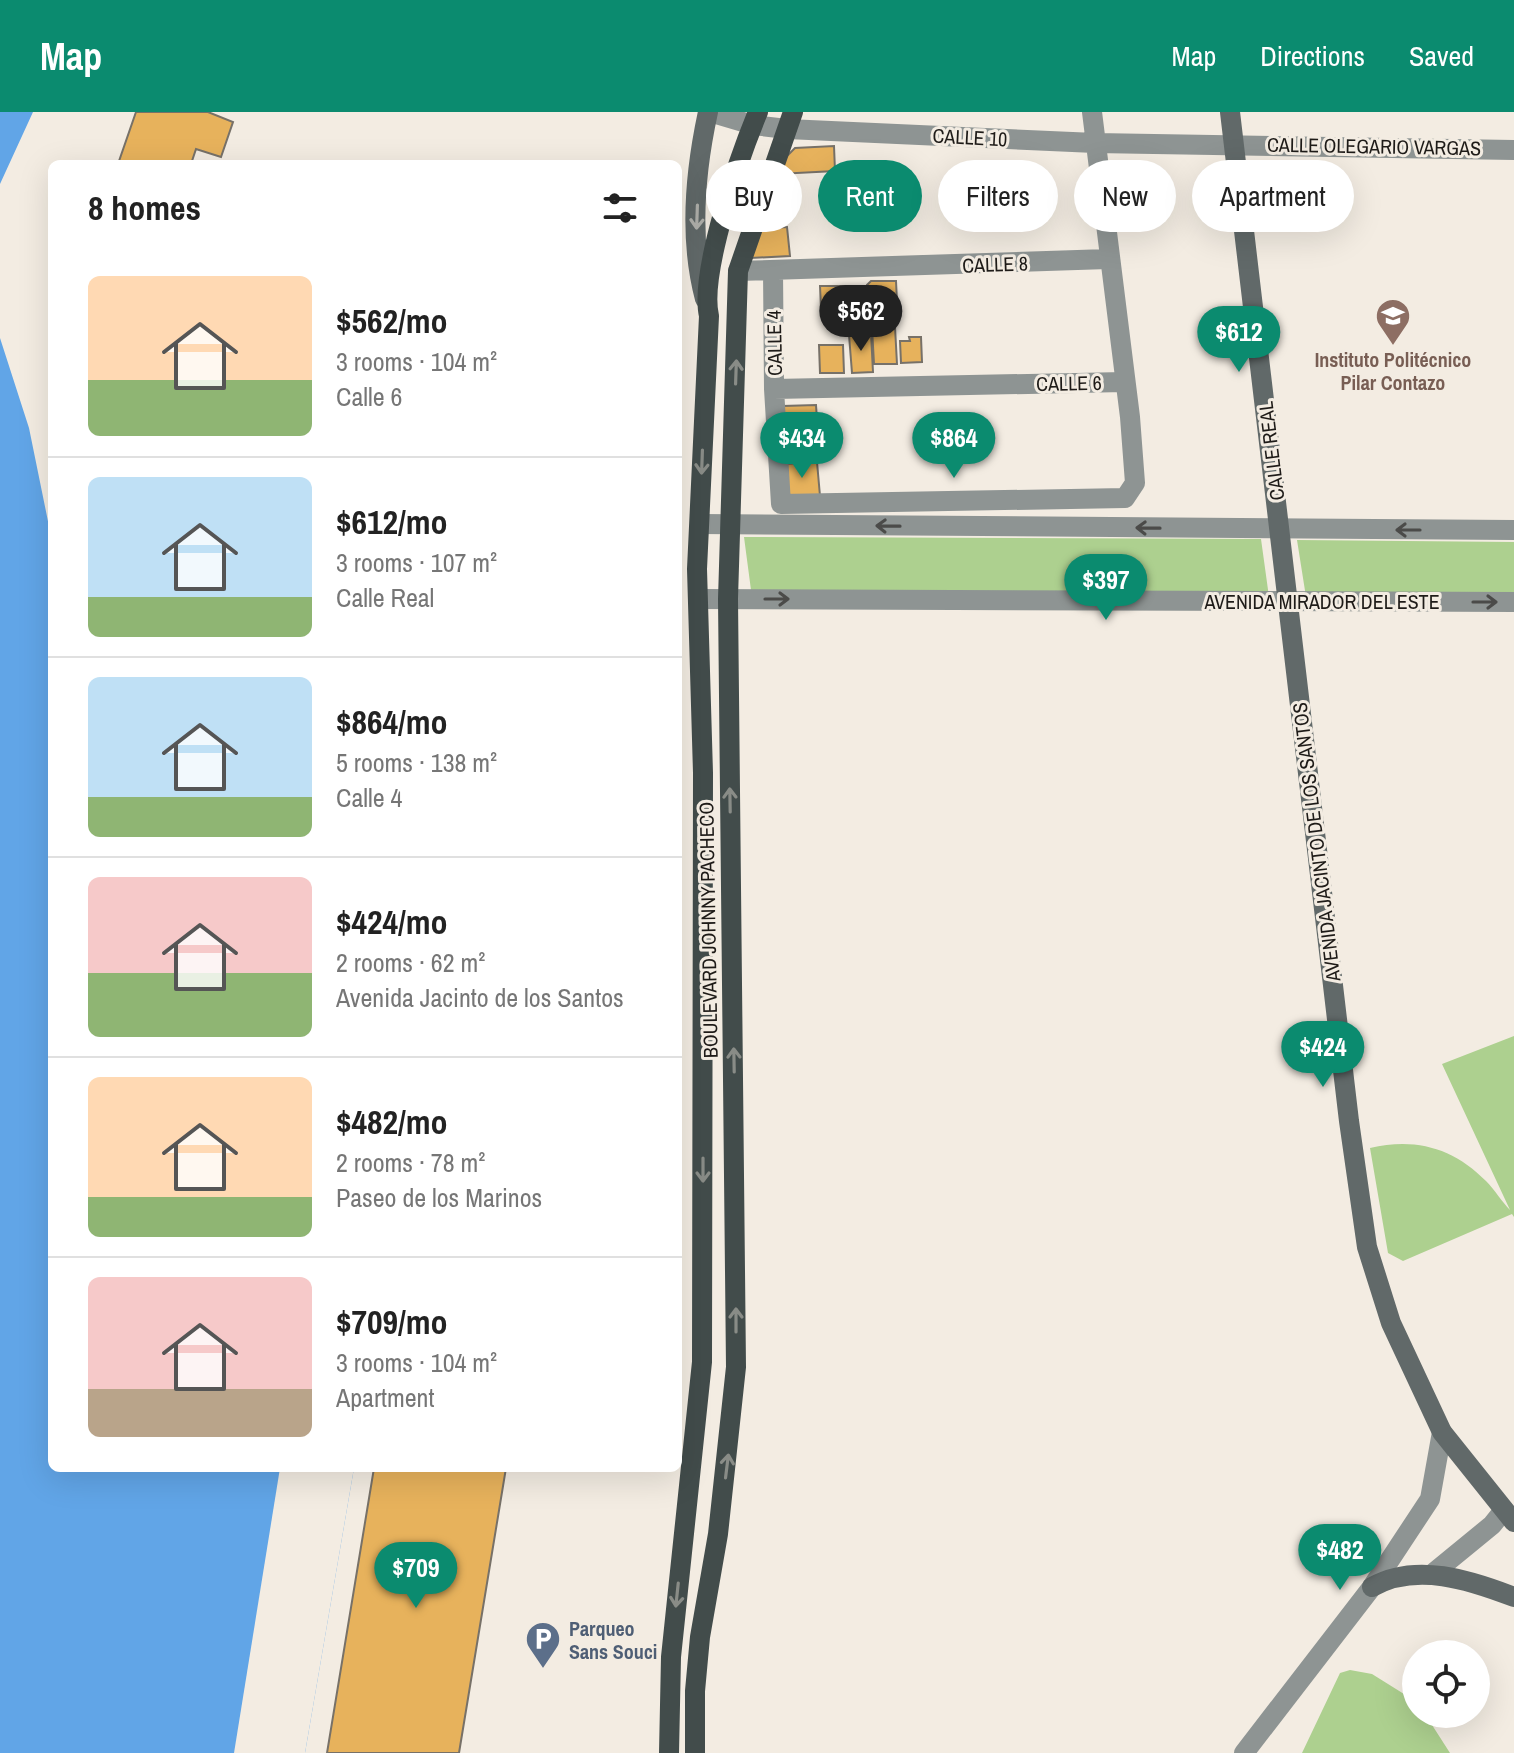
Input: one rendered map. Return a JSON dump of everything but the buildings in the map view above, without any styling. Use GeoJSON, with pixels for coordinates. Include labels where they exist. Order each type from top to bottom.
{"type":"FeatureCollection","features":[{"type":"Feature","properties":{"kind":"main road"},"geometry":{"type":"LineString","coordinates":[[705,299],[697,269],[696,227],[700,152],[709,112]]}},
{"type":"Feature","properties":{"kind":"main road","name":"CALLE REAL"},"geometry":{"type":"LineString","coordinates":[[1230,112],[1287,600]]}},
{"type":"Feature","properties":{"kind":"main road","name":"BOULEVARD JOHNNY PACHECO"},"geometry":{"type":"LineString","coordinates":[[669,1753],[668,1687],[700,1408],[702,1350],[703,773],[699,599],[709,316],[705,299],[724,218],[755,118]]}},
{"type":"Feature","properties":{"kind":"main road","name":"BOULEVARD JOHNNY PACHECO"},"geometry":{"type":"LineString","coordinates":[[695,1753],[695,1691],[700,1637],[720,1519],[736,1367],[728,599],[738,271],[790,120]]}},
{"type":"Feature","properties":{"kind":"main road","name":"AVENIDA JACINTO DE LOS SANTOS"},"geometry":{"type":"LineString","coordinates":[[1287,600],[1367,1247],[1391,1323],[1442,1432],[1509,1516]]}},
{"type":"Feature","properties":{"kind":"main road"},"geometry":{"type":"LineString","coordinates":[[1372,1587],[1388,1578],[1431,1575],[1452,1577],[1514,1597]]}},
{"type":"Feature","properties":{"kind":"street","name":"CALLE 10"},"geometry":{"type":"LineString","coordinates":[[709,112],[1095,143],[1234,144]]}},
{"type":"Feature","properties":{"kind":"street"},"geometry":{"type":"LineString","coordinates":[[1092,112],[1124,382]]}},
{"type":"Feature","properties":{"kind":"street","name":"CALLE OLEGARIO VARGAS"},"geometry":{"type":"LineString","coordinates":[[1234,144],[1514,150]]}},
{"type":"Feature","properties":{"kind":"street","name":"CALLE 8"},"geometry":{"type":"LineString","coordinates":[[738,271],[1108,259]]}},
{"type":"Feature","properties":{"kind":"street","name":"CALLE 4"},"geometry":{"type":"LineString","coordinates":[[773,270],[774,389],[781,504],[1125,498],[1135,483],[1124,382]]}},
{"type":"Feature","properties":{"kind":"street","name":"CALLE 6"},"geometry":{"type":"LineString","coordinates":[[774,389],[1124,382]]}},
{"type":"Feature","properties":{"kind":"street"},"geometry":{"type":"LineString","coordinates":[[700,524],[1514,530]]}},
{"type":"Feature","properties":{"kind":"street","name":"AVENIDA MIRADOR DEL ESTE"},"geometry":{"type":"LineString","coordinates":[[699,599],[1514,602]]}},
{"type":"Feature","properties":{"kind":"street"},"geometry":{"type":"LineString","coordinates":[[1244,1753],[1372,1587],[1430,1499],[1442,1432]]}},
{"type":"Feature","properties":{"kind":"street"},"geometry":{"type":"LineString","coordinates":[[1431,1575],[1492,1525],[1509,1516]]}},
{"type":"Feature","properties":{"kind":"green space"},"geometry":{"type":"Polygon","coordinates":[[[744,537],[1261,539],[1269,597],[751,590],[744,537]]]}},
{"type":"Feature","properties":{"kind":"green space"},"geometry":{"type":"Polygon","coordinates":[[[1297,540],[1514,542],[1514,595],[1306,597],[1297,540]]]}},
{"type":"Feature","properties":{"kind":"green space"},"geometry":{"type":"Polygon","coordinates":[[[1514,1036],[1514,1217],[1512,1214],[1403,1261],[1388,1253],[1370,1148],[1403,1144],[1447,1153],[1474,1170],[1510,1210],[1442,1064],[1514,1036]]]}},
{"type":"Feature","properties":{"kind":"green space"},"geometry":{"type":"Polygon","coordinates":[[[1350,1670],[1372,1674],[1402,1693],[1402,1728],[1434,1728],[1450,1753],[1302,1753],[1340,1673],[1350,1670]]]}},
{"type":"Feature","properties":{"kind":"water"},"geometry":{"type":"Polygon","coordinates":[[[0,112],[33,112],[0,184],[0,112]]]}},
{"type":"Feature","properties":{"kind":"water"},"geometry":{"type":"Polygon","coordinates":[[[0,338],[29,428],[48,521],[48,1472],[353,1472],[305,1753],[0,1753],[0,338]]]}},
{"type":"Feature","properties":{"kind":"pier"},"geometry":{"type":"Polygon","coordinates":[[[279,1472],[353,1472],[305,1753],[234,1753],[279,1472]]]}},
{"type":"Feature","properties":{"kind":"place","name":"Instituto Politécnico Pilar Contazo"},"geometry":{"type":"Point","coordinates":[1393,347]}},
{"type":"Feature","properties":{"kind":"place","name":"Parqueo Sans Souci"},"geometry":{"type":"Point","coordinates":[543,1670]}}]}
